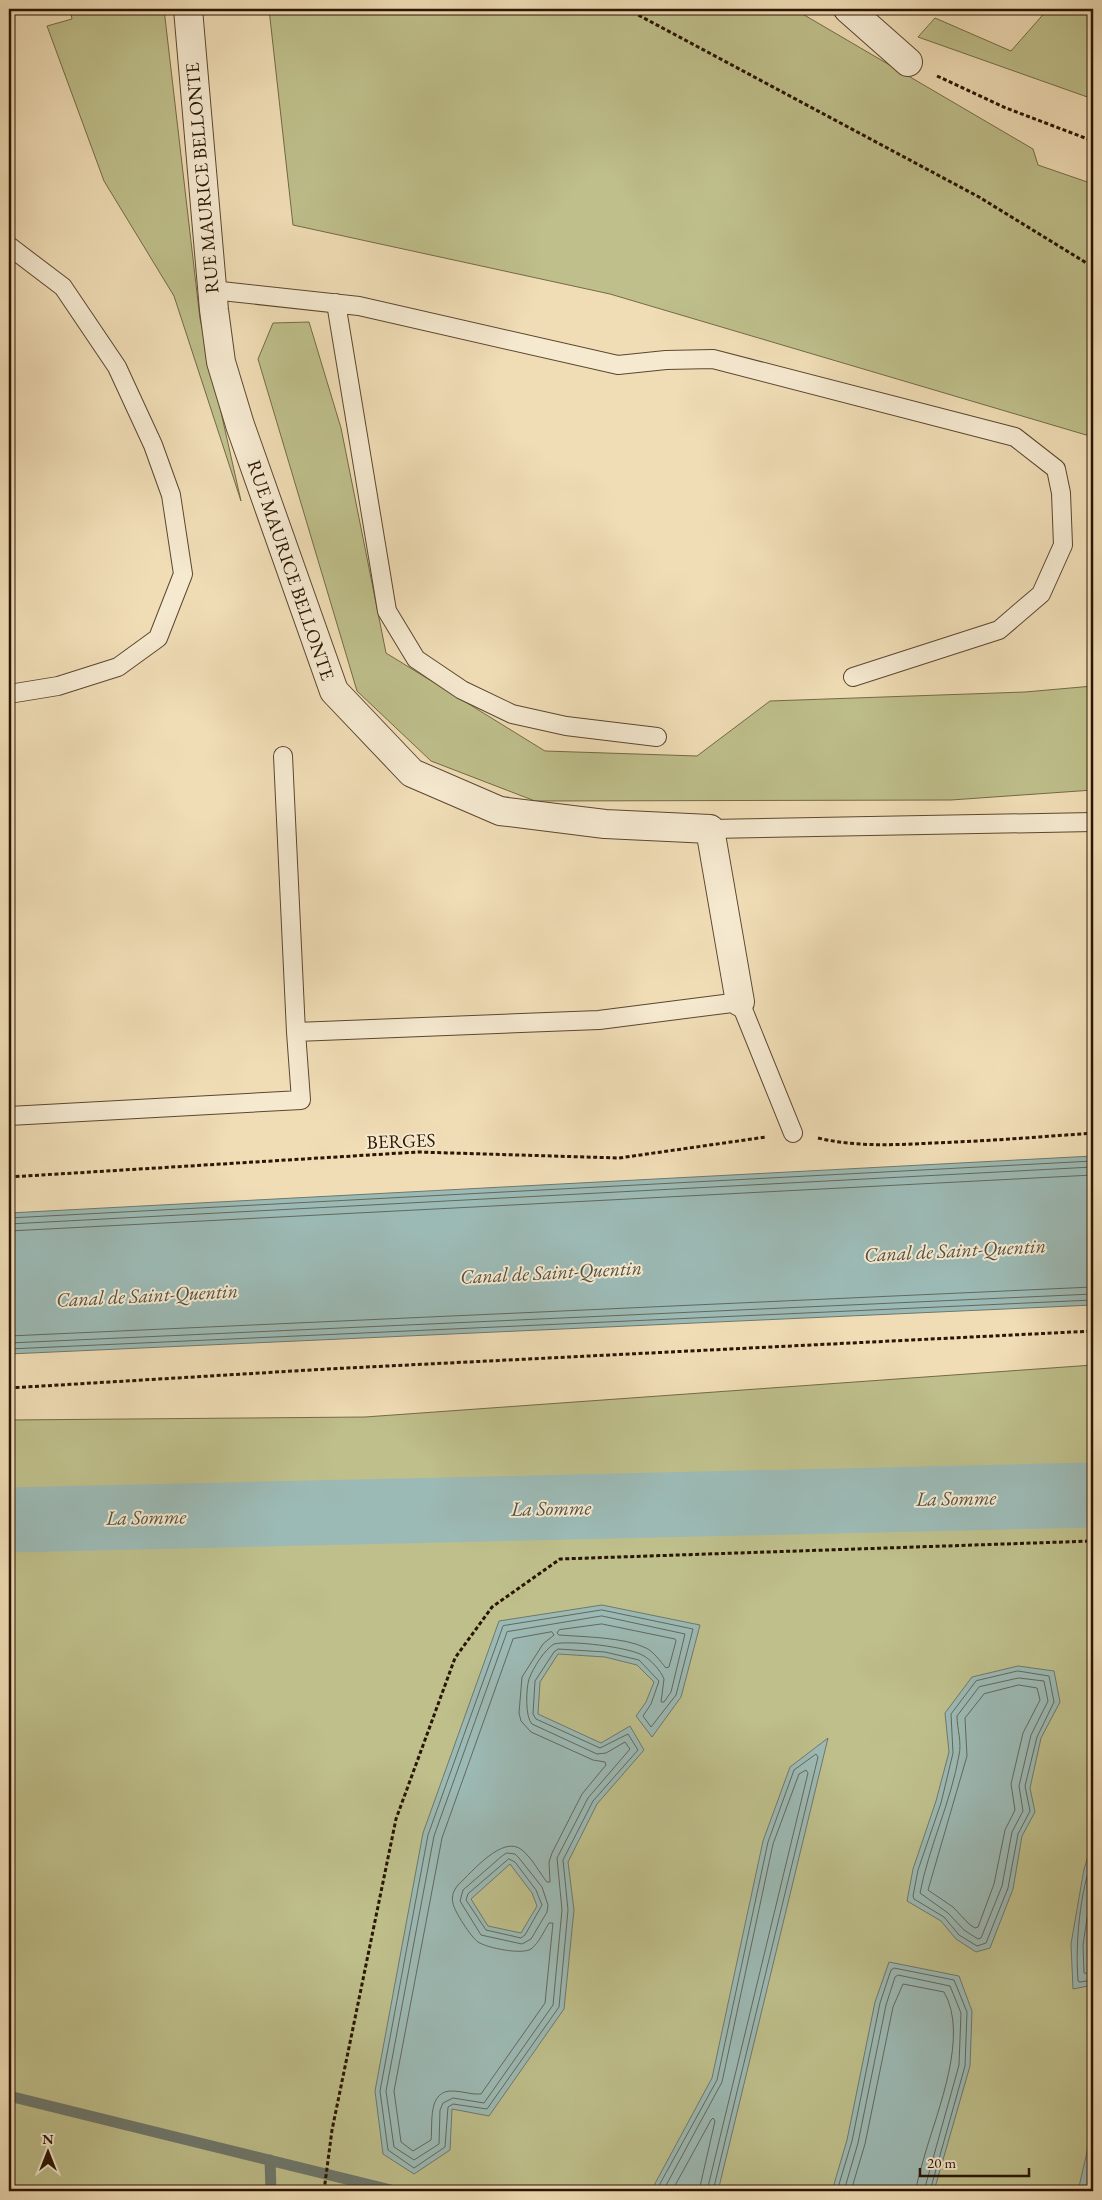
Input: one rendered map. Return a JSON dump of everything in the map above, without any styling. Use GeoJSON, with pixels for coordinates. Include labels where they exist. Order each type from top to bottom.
{"type":"FeatureCollection","features":[{"type":"Feature","properties":{"kind":"street","name":"RUE MAURICE BELLONTE"},"geometry":{"type":"LineString","coordinates":[[188,9],[212,290],[221,362],[240,425],[334,691],[412,773],[500,811],[605,824],[710,829]]}},
{"type":"Feature","properties":{"kind":"street"},"geometry":{"type":"LineString","coordinates":[[848,9],[908,62]]}},
{"type":"Feature","properties":{"kind":"street"},"geometry":{"type":"LineString","coordinates":[[710,829],[740,1002]]}},
{"type":"Feature","properties":{"kind":"lane"},"geometry":{"type":"LineString","coordinates":[[9,246],[63,287],[117,367],[153,445],[172,495],[183,574],[158,638],[118,667],[58,686],[9,694]]}},
{"type":"Feature","properties":{"kind":"lane"},"geometry":{"type":"LineString","coordinates":[[212,290],[359,306],[618,365],[666,360],[713,359],[1015,437],[1056,469],[1061,494],[1063,545],[1042,594],[998,630],[854,677]]}},
{"type":"Feature","properties":{"kind":"lane"},"geometry":{"type":"LineString","coordinates":[[336,303],[387,611],[416,659],[462,690],[512,714],[566,726],[657,737]]}},
{"type":"Feature","properties":{"kind":"lane"},"geometry":{"type":"LineString","coordinates":[[9,1116],[301,1100],[283,756]]}},
{"type":"Feature","properties":{"kind":"lane"},"geometry":{"type":"LineString","coordinates":[[710,829],[1093,822]]}},
{"type":"Feature","properties":{"kind":"lane"},"geometry":{"type":"LineString","coordinates":[[296,1032],[599,1020],[740,1002],[794,1132]]}},
{"type":"Feature","properties":{"kind":"path"},"geometry":{"type":"LineString","coordinates":[[627,9],[979,198],[1093,267]]}},
{"type":"Feature","properties":{"kind":"path"},"geometry":{"type":"LineString","coordinates":[[908,62],[1006,108],[1093,141]]}},
{"type":"Feature","properties":{"kind":"path"},"geometry":{"type":"LineString","coordinates":[[794,1132],[841,1143],[894,1145],[1000,1141],[1093,1132]]}},
{"type":"Feature","properties":{"kind":"path","name":"BERGES"},"geometry":{"type":"LineString","coordinates":[[9,1178],[418,1152],[619,1158],[794,1132]]}},
{"type":"Feature","properties":{"kind":"path"},"geometry":{"type":"LineString","coordinates":[[9,1388],[328,1369],[1093,1331]]}},
{"type":"Feature","properties":{"kind":"path"},"geometry":{"type":"LineString","coordinates":[[324,2191],[329,2150],[396,1819],[455,1658],[492,1607],[560,1559],[1093,1540]]}},
{"type":"Feature","properties":{"kind":"green space"},"geometry":{"type":"Polygon","coordinates":[[[70,9],[164,9],[200,319],[241,501],[174,296],[104,181],[47,26],[72,19],[70,9]]]}},
{"type":"Feature","properties":{"kind":"green space"},"geometry":{"type":"Polygon","coordinates":[[[269,9],[794,9],[1033,149],[1038,165],[1093,184],[1093,437],[610,294],[293,225],[269,9]]]}},
{"type":"Feature","properties":{"kind":"green space"},"geometry":{"type":"Polygon","coordinates":[[[1048,9],[1093,9],[1093,99],[918,37],[935,18],[1011,51],[1048,9]]]}},
{"type":"Feature","properties":{"kind":"green space"},"geometry":{"type":"Polygon","coordinates":[[[309,322],[341,428],[386,653],[545,751],[697,756],[770,701],[1025,692],[1093,686],[1093,790],[951,800],[535,801],[431,761],[357,691],[258,359],[273,323],[309,322]]]}},
{"type":"Feature","properties":{"kind":"green space"},"geometry":{"type":"Polygon","coordinates":[[[1093,1365],[1093,2191],[9,2191],[9,1420],[365,1417],[1093,1365]]]}},
{"type":"Feature","properties":{"kind":"water","name":"Canal de Saint-Quentin"},"geometry":{"type":"Polygon","coordinates":[[[1093,1156],[1093,1305],[9,1354],[9,1213],[1093,1156]]]}},
{"type":"Feature","properties":{"kind":"water"},"geometry":{"type":"Polygon","coordinates":[[[602,1605],[700,1625],[681,1697],[652,1737],[636,1716],[646,1702],[654,1682],[637,1665],[605,1657],[558,1654],[540,1682],[538,1714],[601,1743],[630,1726],[644,1750],[597,1804],[568,1862],[574,1910],[564,2009],[489,2116],[452,2109],[450,2150],[414,2174],[383,2154],[375,2091],[423,1833],[499,1621],[602,1605]],[[510,1864],[471,1899],[488,1926],[521,1933],[537,1906],[532,1893],[510,1864]]]}},
{"type":"Feature","properties":{"kind":"water"},"geometry":{"type":"Polygon","coordinates":[[[1018,1666],[1054,1671],[1060,1702],[1041,1738],[1030,1788],[1035,1812],[1022,1836],[1013,1889],[990,1948],[976,1952],[956,1939],[941,1921],[907,1901],[913,1869],[936,1801],[949,1752],[945,1713],[972,1677],[1018,1666]]]}},
{"type":"Feature","properties":{"kind":"water"},"geometry":{"type":"Polygon","coordinates":[[[828,1738],[718,2191],[651,2191],[712,2078],[763,1841],[790,1767],[828,1738]]]}},
{"type":"Feature","properties":{"kind":"water"},"geometry":{"type":"Polygon","coordinates":[[[1093,1841],[1093,1985],[1073,1989],[1071,1944],[1084,1869],[1093,1841]]]}},
{"type":"Feature","properties":{"kind":"water"},"geometry":{"type":"Polygon","coordinates":[[[889,1962],[959,1976],[972,2011],[970,2066],[934,2191],[832,2191],[847,2140],[875,2002],[889,1962]]]}},
{"type":"Feature","properties":{"kind":"water"},"geometry":{"type":"Polygon","coordinates":[[[1093,2126],[1093,2191],[1078,2191],[1093,2126]]]}},
{"type":"Feature","properties":{"kind":"waterway","name":"La Somme"},"geometry":{"type":"LineString","coordinates":[[9,1520],[1093,1495]]}},
{"type":"Feature","properties":{"kind":"waterway"},"geometry":{"type":"LineString","coordinates":[[9,2096],[395,2191]]}},
{"type":"Feature","properties":{"kind":"waterway"},"geometry":{"type":"LineString","coordinates":[[270,2160],[271,2191]]}}]}
